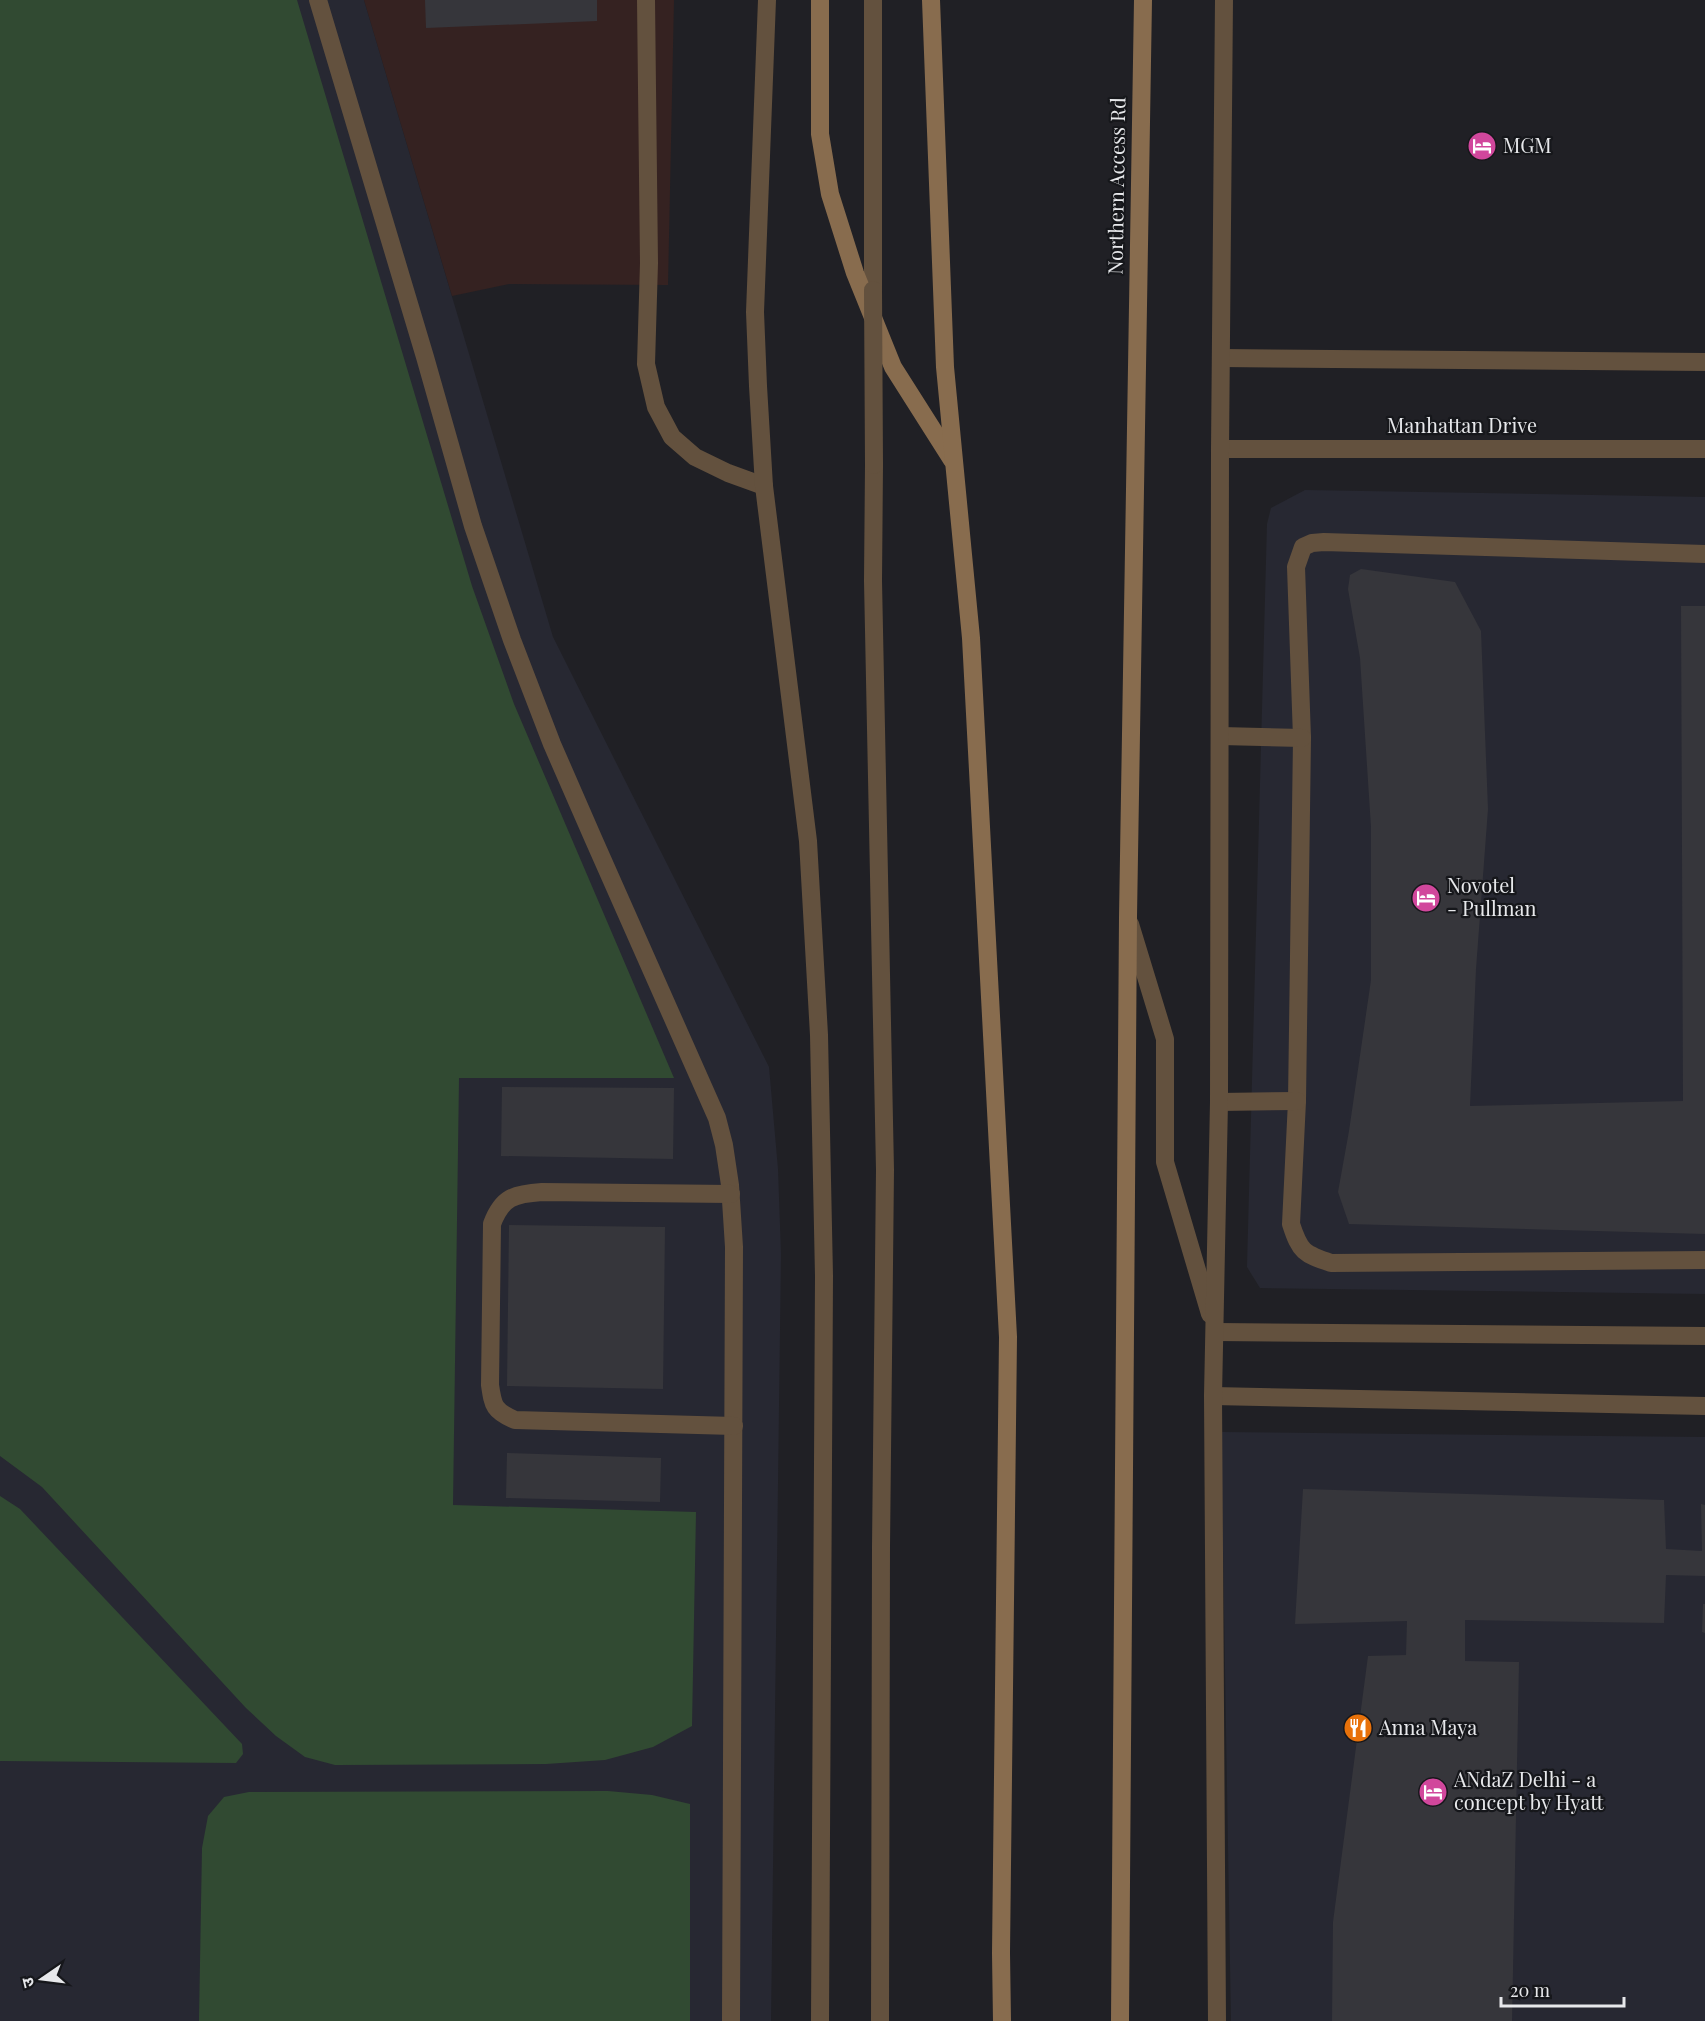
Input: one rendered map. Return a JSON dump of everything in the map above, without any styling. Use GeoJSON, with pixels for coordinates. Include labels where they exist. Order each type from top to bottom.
{"type":"FeatureCollection","features":[{"type":"Feature","properties":{"kind":"main road"},"geometry":{"type":"LineString","coordinates":[[820,0],[820,134],[830,194],[855,273],[893,366],[954,465]]}},
{"type":"Feature","properties":{"kind":"main road"},"geometry":{"type":"LineString","coordinates":[[931,0],[945,367],[971,638],[1008,1337],[1000,1953],[1002,2021]]}},
{"type":"Feature","properties":{"kind":"main road","name":"Northern Access Rd"},"geometry":{"type":"LineString","coordinates":[[1120,2021],[1128,917],[1143,0]]}},
{"type":"Feature","properties":{"kind":"street"},"geometry":{"type":"LineString","coordinates":[[318,0],[473,526],[508,630],[552,744],[706,1091],[724,1145],[731,1194],[734,1247],[731,2021]]}},
{"type":"Feature","properties":{"kind":"street"},"geometry":{"type":"LineString","coordinates":[[646,0],[649,263],[646,364],[656,407],[672,437],[695,457],[728,473],[764,486]]}},
{"type":"Feature","properties":{"kind":"street"},"geometry":{"type":"LineString","coordinates":[[767,0],[755,312],[764,486],[808,841],[819,1035],[824,1276],[820,2021]]}},
{"type":"Feature","properties":{"kind":"street"},"geometry":{"type":"LineString","coordinates":[[873,0],[873,593],[885,1170],[880,2021]]}},
{"type":"Feature","properties":{"kind":"street"},"geometry":{"type":"LineString","coordinates":[[1217,2021],[1213,1396],[1219,1102],[1220,448],[1224,0]]}},
{"type":"Feature","properties":{"kind":"street"},"geometry":{"type":"LineString","coordinates":[[1221,358],[1705,362]]}},
{"type":"Feature","properties":{"kind":"street","name":"Manhattan Drive"},"geometry":{"type":"LineString","coordinates":[[1220,448],[1705,449]]}},
{"type":"Feature","properties":{"kind":"street"},"geometry":{"type":"LineString","coordinates":[[1705,554],[1312,543],[1303,548],[1296,567],[1302,738],[1297,1101],[1291,1224],[1298,1244],[1310,1256],[1331,1263],[1705,1260]]}},
{"type":"Feature","properties":{"kind":"street"},"geometry":{"type":"LineString","coordinates":[[1221,736],[1302,738]]}},
{"type":"Feature","properties":{"kind":"street"},"geometry":{"type":"LineString","coordinates":[[1128,917],[1165,1039],[1166,1162],[1215,1332]]}},
{"type":"Feature","properties":{"kind":"street"},"geometry":{"type":"LineString","coordinates":[[1219,1102],[1297,1101]]}},
{"type":"Feature","properties":{"kind":"street"},"geometry":{"type":"LineString","coordinates":[[731,1194],[542,1192],[510,1197],[498,1208],[492,1224],[490,1385],[492,1403],[501,1414],[515,1420],[734,1426]]}},
{"type":"Feature","properties":{"kind":"street"},"geometry":{"type":"LineString","coordinates":[[1215,1332],[1705,1336]]}},
{"type":"Feature","properties":{"kind":"street"},"geometry":{"type":"LineString","coordinates":[[1213,1396],[1705,1406]]}},
{"type":"Feature","properties":{"kind":"shaded area"},"geometry":{"type":"Polygon","coordinates":[[[0,0],[364,0],[553,637],[769,1067],[778,1169],[781,1254],[771,2021],[0,2021],[0,0]]]}},
{"type":"Feature","properties":{"kind":"shaded area"},"geometry":{"type":"Polygon","coordinates":[[[364,0],[674,0],[668,285],[509,284],[452,296],[364,0]]]}},
{"type":"Feature","properties":{"kind":"shaded area"},"geometry":{"type":"Polygon","coordinates":[[[1305,490],[1705,497],[1705,1294],[1260,1288],[1247,1267],[1267,524],[1271,508],[1305,490]]]}},
{"type":"Feature","properties":{"kind":"shaded area"},"geometry":{"type":"Polygon","coordinates":[[[1221,1432],[1705,1437],[1705,2021],[1231,2021],[1221,1432]]]}},
{"type":"Feature","properties":{"kind":"green space"},"geometry":{"type":"Polygon","coordinates":[[[0,0],[297,0],[472,586],[514,704],[674,1078],[459,1078],[453,1505],[696,1512],[692,1726],[653,1747],[605,1760],[546,1764],[335,1765],[305,1757],[276,1736],[246,1708],[42,1487],[0,1456],[0,0]]]}},
{"type":"Feature","properties":{"kind":"green space"},"geometry":{"type":"Polygon","coordinates":[[[0,1496],[20,1509],[242,1744],[243,1754],[236,1763],[0,1761],[0,1496]]]}},
{"type":"Feature","properties":{"kind":"green space"},"geometry":{"type":"Polygon","coordinates":[[[608,1791],[652,1795],[690,1804],[690,2021],[199,2021],[202,1848],[208,1816],[224,1797],[249,1792],[608,1791]]]}},
{"type":"Feature","properties":{"kind":"building"},"geometry":{"type":"Polygon","coordinates":[[[425,0],[597,0],[597,21],[426,28],[425,0]]]}},
{"type":"Feature","properties":{"kind":"building","name":"Novotel - Pullman"},"geometry":{"type":"Polygon","coordinates":[[[1361,569],[1455,582],[1481,631],[1488,809],[1476,969],[1470,1106],[1683,1101],[1681,606],[1705,606],[1705,1234],[1349,1224],[1338,1192],[1371,980],[1371,827],[1360,658],[1348,589],[1350,575],[1361,569]]]}},
{"type":"Feature","properties":{"kind":"building"},"geometry":{"type":"Polygon","coordinates":[[[502,1087],[674,1088],[673,1159],[501,1156],[502,1087]]]}},
{"type":"Feature","properties":{"kind":"building"},"geometry":{"type":"Polygon","coordinates":[[[509,1225],[665,1227],[663,1389],[507,1386],[509,1225]]]}},
{"type":"Feature","properties":{"kind":"building"},"geometry":{"type":"Polygon","coordinates":[[[507,1453],[661,1458],[660,1502],[506,1498],[507,1453]]]}},
{"type":"Feature","properties":{"kind":"building","name":"ANdaZ Delhi - a concept by Hyatt"},"geometry":{"type":"Polygon","coordinates":[[[1303,1489],[1664,1500],[1666,1549],[1702,1551],[1701,1504],[1705,1505],[1705,1576],[1666,1575],[1664,1623],[1465,1620],[1465,1661],[1519,1662],[1512,2021],[1332,2021],[1333,1922],[1368,1656],[1406,1655],[1407,1621],[1295,1624],[1303,1489]]]}},
{"type":"Feature","properties":{"kind":"building"},"geometry":{"type":"Polygon","coordinates":[[[1703,1604],[1705,1604],[1705,1633],[1702,1632],[1703,1604]]]}},
{"type":"Feature","properties":{"kind":"place","name":"MGM"},"geometry":{"type":"Point","coordinates":[1482,146]}},
{"type":"Feature","properties":{"kind":"place","name":"Novotel - Pullman"},"geometry":{"type":"Point","coordinates":[1426,898]}},
{"type":"Feature","properties":{"kind":"place","name":"Anna Maya"},"geometry":{"type":"Point","coordinates":[1358,1728]}},
{"type":"Feature","properties":{"kind":"place","name":"ANdaZ Delhi - a concept by Hyatt"},"geometry":{"type":"Point","coordinates":[1433,1792]}}]}
